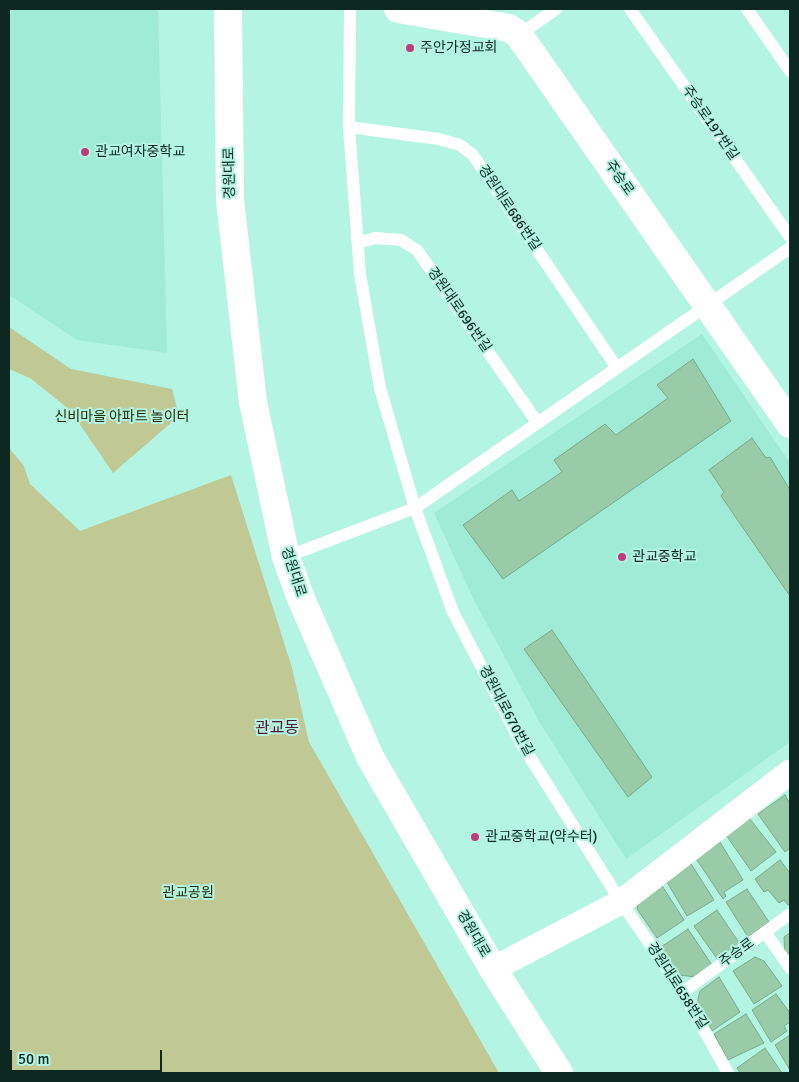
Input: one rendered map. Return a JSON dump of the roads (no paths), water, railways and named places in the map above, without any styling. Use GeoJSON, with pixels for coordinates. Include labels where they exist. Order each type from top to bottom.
{"type":"FeatureCollection","features":[{"type":"Feature","properties":{"kind":"main road","name":"경원대로"},"geometry":{"type":"LineString","coordinates":[[228,9],[230,200],[253,402],[286,557],[300,596],[370,757],[493,969],[559,1073]]}},
{"type":"Feature","properties":{"kind":"main road"},"geometry":{"type":"LineString","coordinates":[[398,9],[509,28],[519,35]]}},
{"type":"Feature","properties":{"kind":"main road","name":"주승로"},"geometry":{"type":"LineString","coordinates":[[519,35],[790,424]]}},
{"type":"Feature","properties":{"kind":"street"},"geometry":{"type":"LineString","coordinates":[[493,969],[622,902],[790,772]]}},
{"type":"Feature","properties":{"kind":"lane"},"geometry":{"type":"LineString","coordinates":[[350,9],[349,127],[360,274],[380,388],[415,508]]}},
{"type":"Feature","properties":{"kind":"lane"},"geometry":{"type":"LineString","coordinates":[[519,35],[556,9]]}},
{"type":"Feature","properties":{"kind":"lane","name":"주승로197번길"},"geometry":{"type":"LineString","coordinates":[[630,9],[790,237]]}},
{"type":"Feature","properties":{"kind":"lane"},"geometry":{"type":"LineString","coordinates":[[747,9],[790,71]]}},
{"type":"Feature","properties":{"kind":"lane","name":"경원대로686번길"},"geometry":{"type":"LineString","coordinates":[[349,127],[438,139],[460,145],[473,155],[617,368]]}},
{"type":"Feature","properties":{"kind":"lane","name":"경원대로696번길"},"geometry":{"type":"LineString","coordinates":[[358,243],[375,238],[401,240],[417,250],[537,422]]}},
{"type":"Feature","properties":{"kind":"lane"},"geometry":{"type":"LineString","coordinates":[[286,557],[415,508],[790,248]]}},
{"type":"Feature","properties":{"kind":"lane","name":"경원대로670번길"},"geometry":{"type":"LineString","coordinates":[[415,508],[453,612],[516,734],[622,902]]}},
{"type":"Feature","properties":{"kind":"lane","name":"경원대로658번길"},"geometry":{"type":"LineString","coordinates":[[622,902],[683,992],[728,1073]]}},
{"type":"Feature","properties":{"kind":"lane","name":"주승로"},"geometry":{"type":"LineString","coordinates":[[683,992],[790,914]]}},
{"type":"Feature","properties":{"kind":"lane"},"geometry":{"type":"LineString","coordinates":[[765,932],[790,968]]}},
{"type":"Feature","properties":{"kind":"place","name":"주안가정교회"},"geometry":{"type":"Point","coordinates":[410,48]}},
{"type":"Feature","properties":{"kind":"place","name":"관교여자중학교"},"geometry":{"type":"Point","coordinates":[85,152]}},
{"type":"Feature","properties":{"kind":"place","name":"관교중학교"},"geometry":{"type":"Point","coordinates":[622,557]}},
{"type":"Feature","properties":{"kind":"place","name":"관교중학교(약수터)"},"geometry":{"type":"Point","coordinates":[475,837]}},
{"type":"Feature","properties":{"kind":"district","name":"관교동"},"geometry":{"type":"Point","coordinates":[277,729]}},
{"type":"Feature","properties":{"kind":"park label","name":"신비마을 아파트 놀이터"},"geometry":{"type":"Point","coordinates":[122,417]}},
{"type":"Feature","properties":{"kind":"park label","name":"관교공원"},"geometry":{"type":"Point","coordinates":[188,893]}}]}
